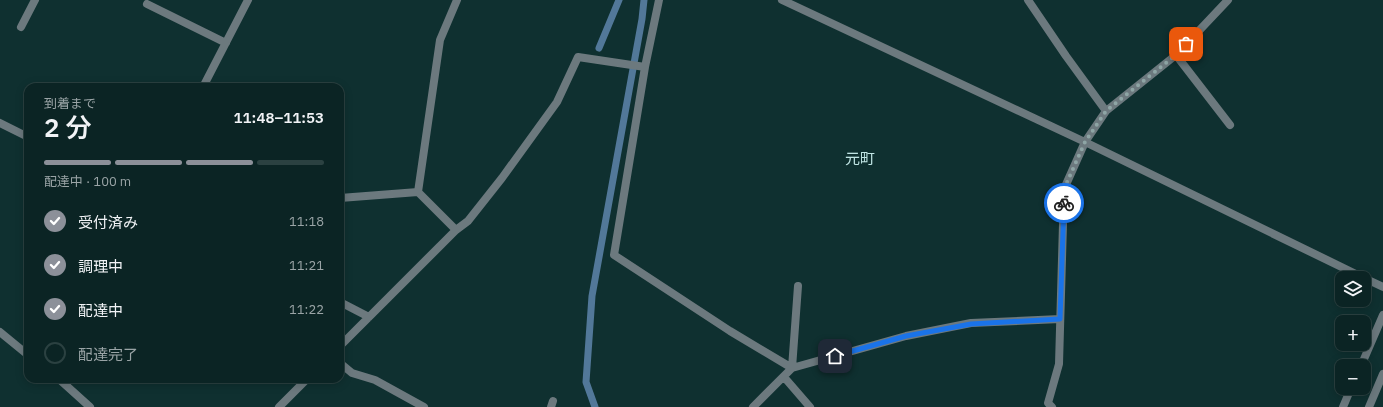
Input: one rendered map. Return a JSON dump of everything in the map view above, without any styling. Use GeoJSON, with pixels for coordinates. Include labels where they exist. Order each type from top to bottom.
{"type":"FeatureCollection","features":[{"type":"Feature","properties":{"kind":"street"},"geometry":{"type":"LineString","coordinates":[[20,27],[35,0]]}},
{"type":"Feature","properties":{"kind":"street"},"geometry":{"type":"LineString","coordinates":[[205,83],[248,0]]}},
{"type":"Feature","properties":{"kind":"street"},"geometry":{"type":"LineString","coordinates":[[418,192],[440,40],[457,0]]}},
{"type":"Feature","properties":{"kind":"street"},"geometry":{"type":"LineString","coordinates":[[659,0],[645,67],[614,255],[730,331],[792,368]]}},
{"type":"Feature","properties":{"kind":"street"},"geometry":{"type":"LineString","coordinates":[[782,0],[1085,142],[1350,271]]}},
{"type":"Feature","properties":{"kind":"street"},"geometry":{"type":"LineString","coordinates":[[1028,0],[1106,111]]}},
{"type":"Feature","properties":{"kind":"street"},"geometry":{"type":"LineString","coordinates":[[1052,407],[1048,403],[1059,364],[1064,189],[1085,142],[1106,111],[1176,55],[1228,0]]}},
{"type":"Feature","properties":{"kind":"street"},"geometry":{"type":"LineString","coordinates":[[147,4],[226,43]]}},
{"type":"Feature","properties":{"kind":"street"},"geometry":{"type":"LineString","coordinates":[[1176,55],[1230,125]]}},
{"type":"Feature","properties":{"kind":"street"},"geometry":{"type":"LineString","coordinates":[[344,342],[456,230],[473,215],[502,178],[557,102],[578,57],[645,67]]}},
{"type":"Feature","properties":{"kind":"street"},"geometry":{"type":"LineString","coordinates":[[0,123],[24,135]]}},
{"type":"Feature","properties":{"kind":"street"},"geometry":{"type":"LineString","coordinates":[[344,198],[418,192],[456,230]]}},
{"type":"Feature","properties":{"kind":"street"},"geometry":{"type":"LineString","coordinates":[[1371,281],[1383,287]]}},
{"type":"Feature","properties":{"kind":"street"},"geometry":{"type":"LineString","coordinates":[[792,368],[798,286]]}},
{"type":"Feature","properties":{"kind":"street"},"geometry":{"type":"LineString","coordinates":[[344,304],[369,317]]}},
{"type":"Feature","properties":{"kind":"street"},"geometry":{"type":"LineString","coordinates":[[1364,359],[1383,315]]}},
{"type":"Feature","properties":{"kind":"street"},"geometry":{"type":"LineString","coordinates":[[754,407],[792,368],[906,336],[971,324],[1060,319]]}},
{"type":"Feature","properties":{"kind":"street"},"geometry":{"type":"LineString","coordinates":[[0,332],[24,352]]}},
{"type":"Feature","properties":{"kind":"street"},"geometry":{"type":"LineString","coordinates":[[344,366],[352,373],[375,380],[424,407]]}},
{"type":"Feature","properties":{"kind":"street"},"geometry":{"type":"LineString","coordinates":[[1369,407],[1383,374]]}},
{"type":"Feature","properties":{"kind":"street"},"geometry":{"type":"LineString","coordinates":[[784,377],[810,407]]}},
{"type":"Feature","properties":{"kind":"street"},"geometry":{"type":"LineString","coordinates":[[63,383],[90,407]]}},
{"type":"Feature","properties":{"kind":"street"},"geometry":{"type":"LineString","coordinates":[[279,407],[303,383]]}},
{"type":"Feature","properties":{"kind":"street"},"geometry":{"type":"LineString","coordinates":[[1343,407],[1348,395]]}},
{"type":"Feature","properties":{"kind":"waterway"},"geometry":{"type":"LineString","coordinates":[[599,48],[619,0]]}},
{"type":"Feature","properties":{"kind":"waterway"},"geometry":{"type":"LineString","coordinates":[[595,407],[586,382],[592,296],[642,19],[644,0]]}},
{"type":"Feature","properties":{"kind":"way so far"},"geometry":{"type":"LineString","coordinates":[[1064,203],[1064,189],[1085,142],[1106,111],[1176,55],[1186,44]]}},
{"type":"Feature","properties":{"kind":"district","name":"元町"},"geometry":{"type":"Point","coordinates":[860,159]}},
{"type":"Feature","properties":{"kind":"route"},"geometry":{"type":"LineString","coordinates":[[835,356],[906,336],[971,324],[1060,319],[1064,203]]}}]}
